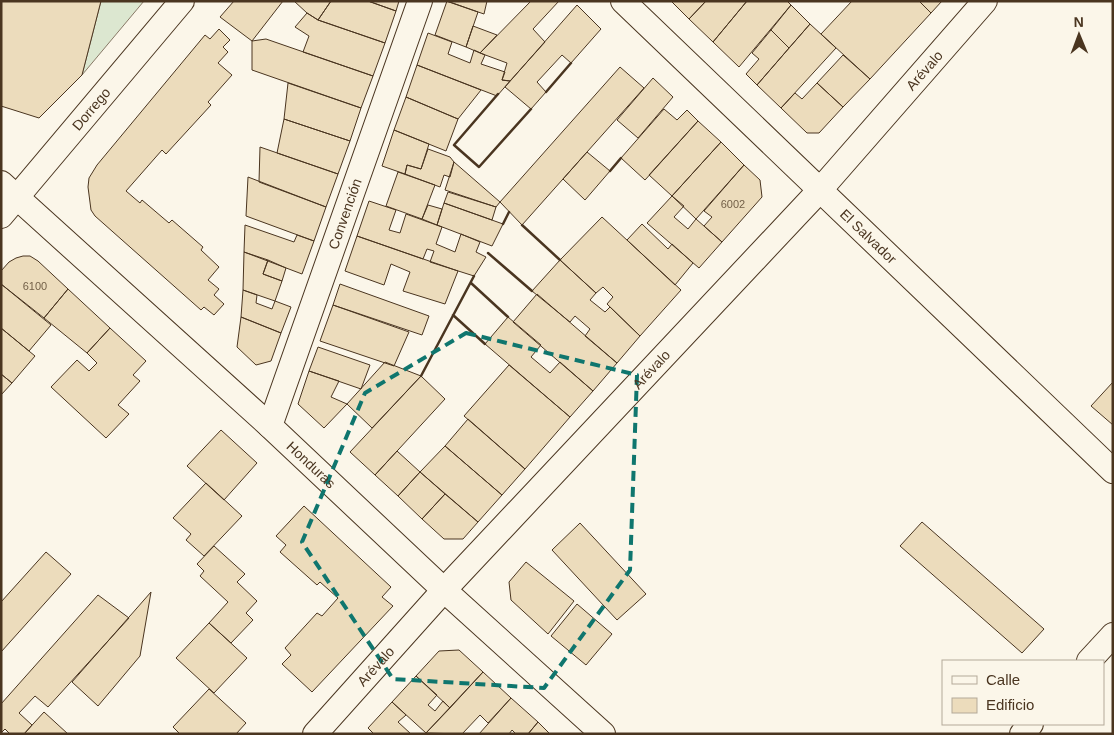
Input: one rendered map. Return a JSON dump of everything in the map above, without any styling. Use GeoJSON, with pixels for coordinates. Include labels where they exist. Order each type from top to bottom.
{"type":"FeatureCollection","features":[{"type":"Feature","properties":{"kind":"street","name":"Dorrego"},"geometry":{"type":"LineString","coordinates":[[1,216],[9,190],[182,1]]}},
{"type":"Feature","properties":{"kind":"street","name":"Convención"},"geometry":{"type":"LineString","coordinates":[[270,426],[420,1]]}},
{"type":"Feature","properties":{"kind":"street","name":"El Salvador"},"geometry":{"type":"LineString","coordinates":[[623,1],[1113,471]]}},
{"type":"Feature","properties":{"kind":"street","name":"Arévalo"},"geometry":{"type":"LineString","coordinates":[[315,734],[444,590],[819,191],[985,1]]}},
{"type":"Feature","properties":{"kind":"street","name":"Honduras"},"geometry":{"type":"LineString","coordinates":[[9,190],[270,426],[444,590],[603,734]]}},
{"type":"Feature","properties":{"kind":"street"},"geometry":{"type":"LineString","coordinates":[[1090,660],[1113,635]]}},
{"type":"Feature","properties":{"kind":"highlighted area"},"geometry":{"type":"Polygon","coordinates":[[[466,333],[637,375],[630,570],[544,688],[393,679],[302,542],[365,393],[466,333]]]}},
{"type":"Feature","properties":{"kind":"green space"},"geometry":{"type":"Polygon","coordinates":[[[101,1],[144,1],[82,75],[101,1]]]}},
{"type":"Feature","properties":{"kind":"building"},"geometry":{"type":"Polygon","coordinates":[[[1,1],[101,1],[82,75],[39,118],[1,106],[1,1]]]}},
{"type":"Feature","properties":{"kind":"building"},"geometry":{"type":"Polygon","coordinates":[[[234,1],[283,1],[252,41],[220,17],[234,1]]]}},
{"type":"Feature","properties":{"kind":"building"},"geometry":{"type":"Polygon","coordinates":[[[294,1],[331,1],[318,20],[294,1]]]}},
{"type":"Feature","properties":{"kind":"building"},"geometry":{"type":"Polygon","coordinates":[[[331,1],[368,1],[396,11],[385,43],[318,20],[331,1]]]}},
{"type":"Feature","properties":{"kind":"building"},"geometry":{"type":"Polygon","coordinates":[[[368,1],[399,1],[396,11],[368,1]]]}},
{"type":"Feature","properties":{"kind":"building"},"geometry":{"type":"Polygon","coordinates":[[[446,1],[487,1],[484,14],[446,1]]]}},
{"type":"Feature","properties":{"kind":"building"},"geometry":{"type":"Polygon","coordinates":[[[447,1],[478,12],[466,47],[435,35],[447,1]]]}},
{"type":"Feature","properties":{"kind":"building"},"geometry":{"type":"Polygon","coordinates":[[[531,1],[559,1],[533,29],[545,42],[510,81],[502,80],[507,63],[480,53],[531,1]]]}},
{"type":"Feature","properties":{"kind":"building"},"geometry":{"type":"Polygon","coordinates":[[[671,1],[706,1],[689,19],[671,1]]]}},
{"type":"Feature","properties":{"kind":"building"},"geometry":{"type":"Polygon","coordinates":[[[706,1],[747,1],[713,42],[689,19],[706,1]]]}},
{"type":"Feature","properties":{"kind":"building"},"geometry":{"type":"Polygon","coordinates":[[[747,1],[787,1],[791,5],[739,67],[713,42],[747,1]]]}},
{"type":"Feature","properties":{"kind":"building"},"geometry":{"type":"Polygon","coordinates":[[[852,1],[919,1],[931,13],[870,79],[821,34],[852,1]]]}},
{"type":"Feature","properties":{"kind":"building"},"geometry":{"type":"Polygon","coordinates":[[[919,1],[942,1],[931,13],[919,1]]]}},
{"type":"Feature","properties":{"kind":"building"},"geometry":{"type":"Polygon","coordinates":[[[577,5],[601,29],[571,63],[562,55],[537,82],[546,92],[531,109],[505,87],[577,5]]]}},
{"type":"Feature","properties":{"kind":"building"},"geometry":{"type":"Polygon","coordinates":[[[791,5],[810,24],[789,48],[771,30],[791,5]]]}},
{"type":"Feature","properties":{"kind":"building"},"geometry":{"type":"Polygon","coordinates":[[[307,13],[318,20],[385,43],[373,76],[303,52],[309,36],[295,27],[307,13]]]}},
{"type":"Feature","properties":{"kind":"building"},"geometry":{"type":"Polygon","coordinates":[[[810,24],[836,48],[781,108],[757,85],[810,24]]]}},
{"type":"Feature","properties":{"kind":"building"},"geometry":{"type":"Polygon","coordinates":[[[473,26],[497,35],[480,53],[466,47],[473,26]]]}},
{"type":"Feature","properties":{"kind":"building"},"geometry":{"type":"Polygon","coordinates":[[[219,29],[230,40],[223,47],[228,52],[218,63],[232,75],[208,102],[211,105],[166,154],[162,150],[126,191],[140,203],[142,200],[169,223],[172,220],[203,247],[201,250],[219,267],[208,280],[219,289],[214,295],[224,304],[214,315],[204,307],[201,310],[95,216],[91,210],[88,187],[89,178],[97,165],[205,35],[210,39],[219,29]]]}},
{"type":"Feature","properties":{"kind":"building"},"geometry":{"type":"Polygon","coordinates":[[[771,30],[789,48],[757,85],[746,74],[759,59],[752,53],[771,30]]]}},
{"type":"Feature","properties":{"kind":"building"},"geometry":{"type":"Polygon","coordinates":[[[428,33],[452,42],[448,54],[470,63],[474,50],[485,55],[481,64],[505,72],[502,80],[510,81],[497,96],[417,65],[428,33]]]}},
{"type":"Feature","properties":{"kind":"building"},"geometry":{"type":"Polygon","coordinates":[[[266,39],[373,76],[361,108],[252,70],[252,41],[266,39]]]}},
{"type":"Feature","properties":{"kind":"building"},"geometry":{"type":"Polygon","coordinates":[[[843,55],[870,79],[843,107],[817,83],[843,55]]]}},
{"type":"Feature","properties":{"kind":"building"},"geometry":{"type":"Polygon","coordinates":[[[417,65],[481,90],[458,119],[406,97],[417,65]]]}},
{"type":"Feature","properties":{"kind":"building"},"geometry":{"type":"Polygon","coordinates":[[[620,67],[644,88],[522,225],[500,202],[620,67]]]}},
{"type":"Feature","properties":{"kind":"building"},"geometry":{"type":"Polygon","coordinates":[[[653,78],[673,97],[638,138],[617,120],[653,78]]]}},
{"type":"Feature","properties":{"kind":"building"},"geometry":{"type":"Polygon","coordinates":[[[288,83],[361,108],[350,141],[284,119],[288,83]]]}},
{"type":"Feature","properties":{"kind":"building"},"geometry":{"type":"Polygon","coordinates":[[[817,83],[843,107],[819,133],[807,133],[781,108],[795,93],[802,99],[817,83]]]}},
{"type":"Feature","properties":{"kind":"building"},"geometry":{"type":"Polygon","coordinates":[[[406,97],[458,119],[446,151],[394,130],[406,97]]]}},
{"type":"Feature","properties":{"kind":"building"},"geometry":{"type":"Polygon","coordinates":[[[664,109],[677,120],[687,110],[698,121],[645,180],[621,158],[664,109]]]}},
{"type":"Feature","properties":{"kind":"building"},"geometry":{"type":"Polygon","coordinates":[[[284,119],[350,141],[338,174],[277,153],[284,119]]]}},
{"type":"Feature","properties":{"kind":"building"},"geometry":{"type":"Polygon","coordinates":[[[698,121],[721,142],[672,196],[649,175],[698,121]]]}},
{"type":"Feature","properties":{"kind":"building"},"geometry":{"type":"Polygon","coordinates":[[[394,130],[429,144],[421,169],[407,165],[405,174],[382,166],[394,130]]]}},
{"type":"Feature","properties":{"kind":"building"},"geometry":{"type":"Polygon","coordinates":[[[721,142],[744,165],[696,219],[672,196],[721,142]]]}},
{"type":"Feature","properties":{"kind":"building"},"geometry":{"type":"Polygon","coordinates":[[[260,147],[338,174],[326,207],[259,182],[260,147]]]}},
{"type":"Feature","properties":{"kind":"building"},"geometry":{"type":"Polygon","coordinates":[[[428,149],[450,157],[454,162],[450,177],[444,175],[440,187],[405,174],[407,165],[421,169],[428,149]]]}},
{"type":"Feature","properties":{"kind":"building"},"geometry":{"type":"Polygon","coordinates":[[[587,152],[610,171],[585,200],[563,179],[587,152]]]}},
{"type":"Feature","properties":{"kind":"building"},"geometry":{"type":"Polygon","coordinates":[[[454,162],[500,202],[496,207],[445,190],[454,162]]]}},
{"type":"Feature","properties":{"kind":"building"},"geometry":{"type":"Polygon","coordinates":[[[744,165],[760,180],[762,197],[722,242],[704,226],[712,217],[704,211],[744,165]]]}},
{"type":"Feature","properties":{"kind":"building"},"geometry":{"type":"Polygon","coordinates":[[[398,172],[435,185],[422,219],[386,206],[398,172]]]}},
{"type":"Feature","properties":{"kind":"building"},"geometry":{"type":"Polygon","coordinates":[[[248,177],[326,207],[314,241],[246,216],[248,177]]]}},
{"type":"Feature","properties":{"kind":"building"},"geometry":{"type":"Polygon","coordinates":[[[448,192],[496,207],[492,220],[444,203],[448,192]]]}},
{"type":"Feature","properties":{"kind":"building"},"geometry":{"type":"Polygon","coordinates":[[[672,196],[684,206],[674,217],[688,229],[696,219],[722,242],[699,268],[647,223],[672,196]]]}},
{"type":"Feature","properties":{"kind":"building"},"geometry":{"type":"Polygon","coordinates":[[[369,201],[396,210],[389,230],[400,233],[406,214],[442,227],[436,244],[455,252],[461,234],[480,242],[476,252],[486,257],[474,276],[430,262],[434,251],[427,249],[423,259],[357,236],[369,201]]]}},
{"type":"Feature","properties":{"kind":"building"},"geometry":{"type":"Polygon","coordinates":[[[444,203],[503,224],[492,246],[437,225],[444,203]]]}},
{"type":"Feature","properties":{"kind":"building"},"geometry":{"type":"Polygon","coordinates":[[[428,205],[442,209],[437,225],[422,219],[428,205]]]}},
{"type":"Feature","properties":{"kind":"building"},"geometry":{"type":"Polygon","coordinates":[[[602,217],[681,290],[640,336],[607,304],[613,297],[603,287],[596,293],[560,260],[602,217]]]}},
{"type":"Feature","properties":{"kind":"building"},"geometry":{"type":"Polygon","coordinates":[[[642,224],[668,249],[672,244],[693,263],[675,285],[627,240],[642,224]]]}},
{"type":"Feature","properties":{"kind":"building"},"geometry":{"type":"Polygon","coordinates":[[[245,225],[294,242],[297,235],[314,241],[302,274],[244,252],[245,225]]]}},
{"type":"Feature","properties":{"kind":"building"},"geometry":{"type":"Polygon","coordinates":[[[357,236],[458,271],[445,304],[403,291],[410,272],[391,264],[384,285],[345,271],[357,236]]]}},
{"type":"Feature","properties":{"kind":"building"},"geometry":{"type":"Polygon","coordinates":[[[244,252],[268,260],[263,274],[282,281],[275,301],[243,290],[244,252]]]}},
{"type":"Feature","properties":{"kind":"building"},"geometry":{"type":"Polygon","coordinates":[[[23,256],[30,256],[38,261],[68,289],[44,318],[1,284],[1,271],[9,262],[23,256]]]}},
{"type":"Feature","properties":{"kind":"building"},"geometry":{"type":"Polygon","coordinates":[[[268,260],[286,268],[282,281],[263,274],[268,260]]]}},
{"type":"Feature","properties":{"kind":"building"},"geometry":{"type":"Polygon","coordinates":[[[560,260],[596,293],[590,300],[605,312],[610,307],[640,336],[617,363],[585,336],[590,329],[575,316],[570,322],[532,291],[560,260]]]}},
{"type":"Feature","properties":{"kind":"building"},"geometry":{"type":"Polygon","coordinates":[[[1,284],[51,325],[29,351],[1,328],[1,284]]]}},
{"type":"Feature","properties":{"kind":"building"},"geometry":{"type":"Polygon","coordinates":[[[340,284],[429,316],[422,335],[333,305],[340,284]]]}},
{"type":"Feature","properties":{"kind":"building"},"geometry":{"type":"Polygon","coordinates":[[[68,289],[110,328],[87,353],[44,318],[68,289]]]}},
{"type":"Feature","properties":{"kind":"building"},"geometry":{"type":"Polygon","coordinates":[[[243,290],[257,295],[256,303],[272,309],[275,301],[291,307],[281,333],[241,317],[243,290]]]}},
{"type":"Feature","properties":{"kind":"building"},"geometry":{"type":"Polygon","coordinates":[[[537,294],[617,363],[593,391],[513,322],[537,294]]]}},
{"type":"Feature","properties":{"kind":"building"},"geometry":{"type":"Polygon","coordinates":[[[333,305],[409,332],[394,366],[320,341],[333,305]]]}},
{"type":"Feature","properties":{"kind":"building"},"geometry":{"type":"Polygon","coordinates":[[[241,317],[281,333],[271,361],[256,365],[237,347],[241,317]]]}},
{"type":"Feature","properties":{"kind":"building"},"geometry":{"type":"Polygon","coordinates":[[[508,317],[541,345],[531,357],[550,373],[560,362],[593,391],[570,417],[485,344],[508,317]]]}},
{"type":"Feature","properties":{"kind":"building"},"geometry":{"type":"Polygon","coordinates":[[[1,328],[35,356],[12,383],[1,374],[1,328]]]}},
{"type":"Feature","properties":{"kind":"building"},"geometry":{"type":"Polygon","coordinates":[[[110,328],[146,361],[133,375],[140,381],[118,405],[129,414],[106,438],[51,387],[77,360],[89,371],[97,363],[87,353],[110,328]]]}},
{"type":"Feature","properties":{"kind":"building"},"geometry":{"type":"Polygon","coordinates":[[[318,347],[370,365],[361,389],[309,371],[318,347]]]}},
{"type":"Feature","properties":{"kind":"building"},"geometry":{"type":"Polygon","coordinates":[[[385,362],[421,376],[372,428],[347,404],[385,362]]]}},
{"type":"Feature","properties":{"kind":"building"},"geometry":{"type":"Polygon","coordinates":[[[509,365],[570,417],[525,469],[464,416],[509,365]]]}},
{"type":"Feature","properties":{"kind":"building"},"geometry":{"type":"Polygon","coordinates":[[[309,371],[339,381],[331,397],[347,404],[324,428],[298,404],[309,371]]]}},
{"type":"Feature","properties":{"kind":"building"},"geometry":{"type":"Polygon","coordinates":[[[1,374],[12,383],[1,395],[1,374]]]}},
{"type":"Feature","properties":{"kind":"building"},"geometry":{"type":"Polygon","coordinates":[[[421,376],[445,399],[375,475],[350,452],[421,376]]]}},
{"type":"Feature","properties":{"kind":"building"},"geometry":{"type":"Polygon","coordinates":[[[1113,382],[1113,425],[1091,406],[1113,382]]]}},
{"type":"Feature","properties":{"kind":"building"},"geometry":{"type":"Polygon","coordinates":[[[468,419],[525,469],[502,495],[445,446],[468,419]]]}},
{"type":"Feature","properties":{"kind":"building"},"geometry":{"type":"Polygon","coordinates":[[[221,430],[257,463],[224,500],[187,466],[221,430]]]}},
{"type":"Feature","properties":{"kind":"building"},"geometry":{"type":"Polygon","coordinates":[[[445,446],[502,495],[478,522],[420,472],[445,446]]]}},
{"type":"Feature","properties":{"kind":"building"},"geometry":{"type":"Polygon","coordinates":[[[397,451],[420,472],[398,496],[375,475],[397,451]]]}},
{"type":"Feature","properties":{"kind":"building"},"geometry":{"type":"Polygon","coordinates":[[[420,472],[445,494],[422,519],[398,496],[420,472]]]}},
{"type":"Feature","properties":{"kind":"building"},"geometry":{"type":"Polygon","coordinates":[[[206,483],[242,516],[204,556],[186,540],[191,534],[173,518],[206,483]]]}},
{"type":"Feature","properties":{"kind":"building"},"geometry":{"type":"Polygon","coordinates":[[[445,494],[478,522],[463,539],[444,539],[422,519],[445,494]]]}},
{"type":"Feature","properties":{"kind":"building"},"geometry":{"type":"Polygon","coordinates":[[[304,506],[391,587],[382,597],[393,606],[312,692],[282,664],[291,655],[285,648],[317,613],[322,616],[338,598],[320,582],[317,585],[280,552],[286,545],[276,536],[304,506]]]}},
{"type":"Feature","properties":{"kind":"building"},"geometry":{"type":"Polygon","coordinates":[[[922,522],[1044,629],[1022,653],[900,546],[922,522]]]}},
{"type":"Feature","properties":{"kind":"building"},"geometry":{"type":"Polygon","coordinates":[[[580,523],[646,594],[617,620],[552,550],[580,523]]]}},
{"type":"Feature","properties":{"kind":"building"},"geometry":{"type":"Polygon","coordinates":[[[214,546],[245,574],[237,582],[257,601],[246,613],[253,620],[231,643],[209,623],[228,602],[200,576],[204,571],[197,564],[214,546]]]}},
{"type":"Feature","properties":{"kind":"building"},"geometry":{"type":"Polygon","coordinates":[[[46,552],[71,574],[1,652],[1,602],[46,552]]]}},
{"type":"Feature","properties":{"kind":"building"},"geometry":{"type":"Polygon","coordinates":[[[526,562],[574,601],[548,634],[511,600],[509,582],[526,562]]]}},
{"type":"Feature","properties":{"kind":"building"},"geometry":{"type":"Polygon","coordinates":[[[151,592],[140,656],[98,706],[72,682],[151,592]]]}},
{"type":"Feature","properties":{"kind":"building"},"geometry":{"type":"Polygon","coordinates":[[[98,595],[129,618],[48,707],[35,696],[19,713],[32,725],[24,734],[10,734],[5,729],[1,733],[1,704],[98,595]]]}},
{"type":"Feature","properties":{"kind":"building"},"geometry":{"type":"Polygon","coordinates":[[[577,604],[612,634],[586,665],[551,636],[577,604]]]}},
{"type":"Feature","properties":{"kind":"building"},"geometry":{"type":"Polygon","coordinates":[[[209,623],[247,658],[214,693],[176,658],[209,623]]]}},
{"type":"Feature","properties":{"kind":"building"},"geometry":{"type":"Polygon","coordinates":[[[459,650],[483,672],[450,708],[416,676],[439,651],[459,650]]]}},
{"type":"Feature","properties":{"kind":"building"},"geometry":{"type":"Polygon","coordinates":[[[483,672],[511,698],[488,723],[480,715],[462,734],[426,733],[483,672]]]}},
{"type":"Feature","properties":{"kind":"building"},"geometry":{"type":"Polygon","coordinates":[[[416,676],[437,695],[428,705],[435,711],[443,701],[450,708],[426,733],[392,702],[416,676]]]}},
{"type":"Feature","properties":{"kind":"building"},"geometry":{"type":"Polygon","coordinates":[[[209,689],[246,723],[236,734],[180,734],[173,727],[209,689]]]}},
{"type":"Feature","properties":{"kind":"building"},"geometry":{"type":"Polygon","coordinates":[[[511,698],[538,722],[528,734],[516,734],[512,730],[509,734],[479,734],[511,698]]]}},
{"type":"Feature","properties":{"kind":"building"},"geometry":{"type":"Polygon","coordinates":[[[392,702],[406,715],[398,722],[411,734],[374,734],[368,728],[392,702]]]}},
{"type":"Feature","properties":{"kind":"building"},"geometry":{"type":"Polygon","coordinates":[[[44,712],[68,734],[24,734],[44,712]]]}},
{"type":"Feature","properties":{"kind":"building"},"geometry":{"type":"Polygon","coordinates":[[[538,722],[550,734],[528,734],[538,722]]]}},
{"type":"Feature","properties":{"kind":"wall"},"geometry":{"type":"LineString","coordinates":[[546,92],[571,63]]}},
{"type":"Feature","properties":{"kind":"wall"},"geometry":{"type":"LineString","coordinates":[[498,94],[454,145],[479,167],[531,109]]}},
{"type":"Feature","properties":{"kind":"wall"},"geometry":{"type":"LineString","coordinates":[[610,171],[621,158]]}},
{"type":"Feature","properties":{"kind":"wall"},"geometry":{"type":"LineString","coordinates":[[503,224],[509,212]]}},
{"type":"Feature","properties":{"kind":"wall"},"geometry":{"type":"LineString","coordinates":[[522,225],[560,260]]}},
{"type":"Feature","properties":{"kind":"wall"},"geometry":{"type":"LineString","coordinates":[[488,253],[532,291]]}},
{"type":"Feature","properties":{"kind":"wall"},"geometry":{"type":"LineString","coordinates":[[421,376],[474,276]]}},
{"type":"Feature","properties":{"kind":"wall"},"geometry":{"type":"LineString","coordinates":[[471,283],[508,317]]}},
{"type":"Feature","properties":{"kind":"wall"},"geometry":{"type":"LineString","coordinates":[[453,315],[485,344]]}}]}
